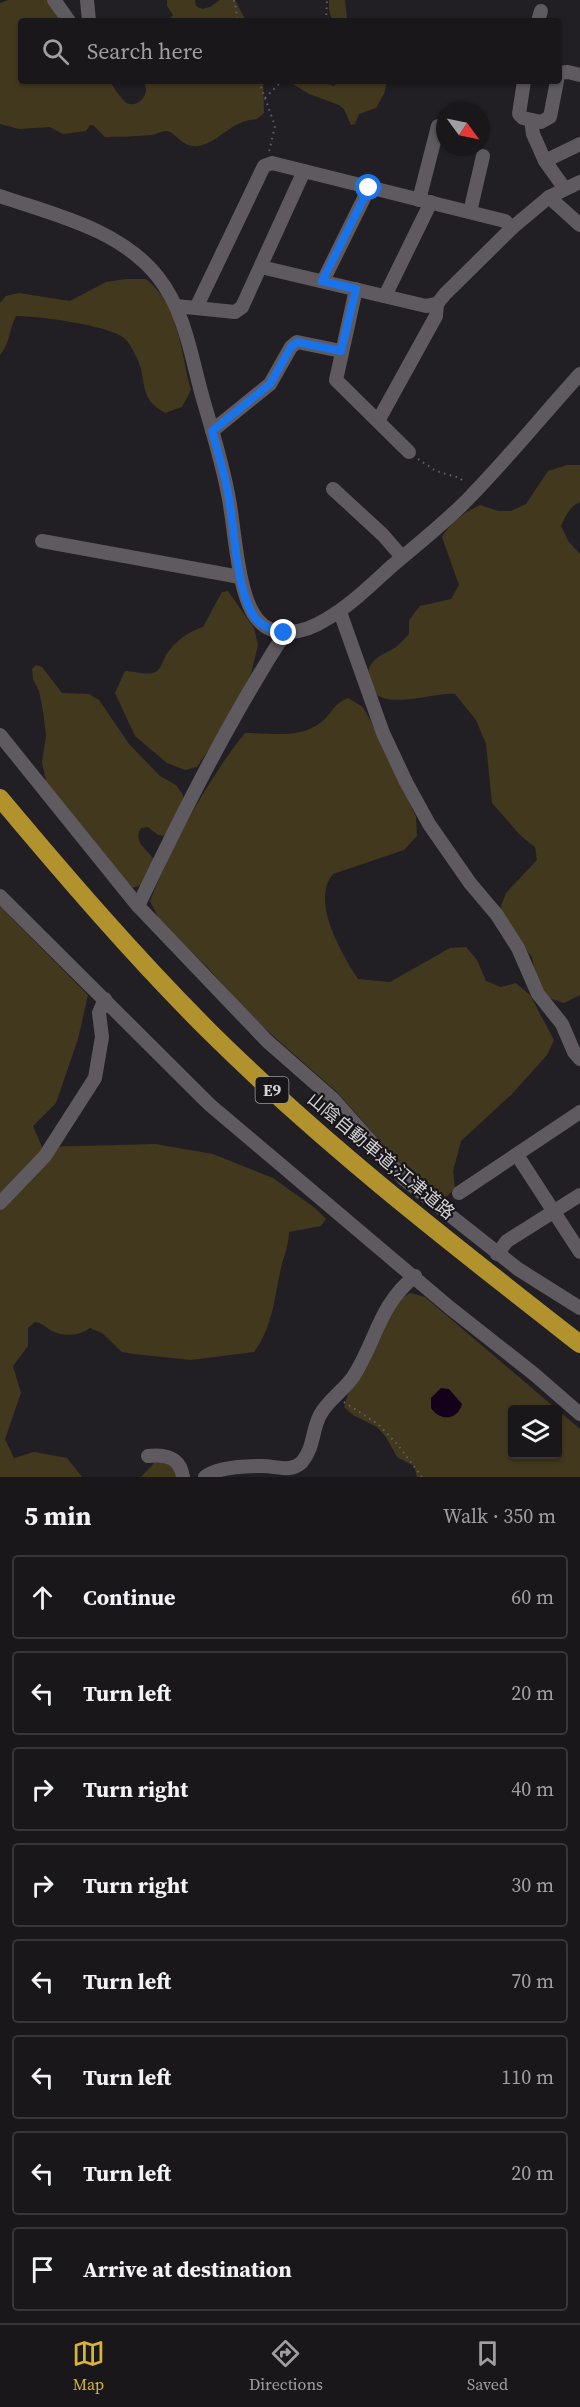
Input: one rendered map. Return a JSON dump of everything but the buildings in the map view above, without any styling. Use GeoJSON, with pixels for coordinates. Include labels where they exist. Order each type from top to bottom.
{"type":"FeatureCollection","features":[{"type":"Feature","properties":{"kind":"highway","name":"山陰自動車道;江津道路"},"geometry":{"type":"LineString","coordinates":[[0,798],[125,942],[227,1047],[305,1120],[405,1205],[580,1344]]}},
{"type":"Feature","properties":{"kind":"street"},"geometry":{"type":"LineString","coordinates":[[54,0],[67,18]]}},
{"type":"Feature","properties":{"kind":"street"},"geometry":{"type":"LineString","coordinates":[[87,0],[89,18]]}},
{"type":"Feature","properties":{"kind":"street"},"geometry":{"type":"LineString","coordinates":[[562,73],[580,75]]}},
{"type":"Feature","properties":{"kind":"street"},"geometry":{"type":"LineString","coordinates":[[524,84],[519,114],[541,122],[550,117],[556,84]]}},
{"type":"Feature","properties":{"kind":"street"},"geometry":{"type":"LineString","coordinates":[[531,120],[533,134],[545,161],[565,189]]}},
{"type":"Feature","properties":{"kind":"street"},"geometry":{"type":"LineString","coordinates":[[386,296],[425,201],[436,138]]}},
{"type":"Feature","properties":{"kind":"street"},"geometry":{"type":"LineString","coordinates":[[545,161],[580,144]]}},
{"type":"Feature","properties":{"kind":"street"},"geometry":{"type":"LineString","coordinates":[[470,212],[483,156]]}},
{"type":"Feature","properties":{"kind":"street"},"geometry":{"type":"LineString","coordinates":[[196,308],[261,169],[266,164],[272,163],[505,220],[512,228]]}},
{"type":"Feature","properties":{"kind":"street"},"geometry":{"type":"LineString","coordinates":[[176,306],[235,312],[242,307],[304,171]]}},
{"type":"Feature","properties":{"kind":"street"},"geometry":{"type":"LineString","coordinates":[[378,421],[436,316],[437,304],[445,294],[512,228],[549,197],[580,182]]}},
{"type":"Feature","properties":{"kind":"street"},"geometry":{"type":"LineString","coordinates":[[322,281],[369,188]]}},
{"type":"Feature","properties":{"kind":"street"},"geometry":{"type":"LineString","coordinates":[[0,196],[88,227],[129,249],[158,277],[176,306],[212,431],[228,492],[240,577],[252,613],[259,622],[272,630],[285,633],[306,629],[340,612],[470,497],[580,374]]}},
{"type":"Feature","properties":{"kind":"street"},"geometry":{"type":"LineString","coordinates":[[549,197],[580,225]]}},
{"type":"Feature","properties":{"kind":"street"},"geometry":{"type":"LineString","coordinates":[[261,267],[426,306],[437,304]]}},
{"type":"Feature","properties":{"kind":"street"},"geometry":{"type":"LineString","coordinates":[[356,289],[336,380],[409,452]]}},
{"type":"Feature","properties":{"kind":"street"},"geometry":{"type":"LineString","coordinates":[[212,431],[270,384],[291,347],[297,342],[341,351]]}},
{"type":"Feature","properties":{"kind":"street"},"geometry":{"type":"LineString","coordinates":[[333,489],[402,557]]}},
{"type":"Feature","properties":{"kind":"street"},"geometry":{"type":"LineString","coordinates":[[42,541],[240,577]]}},
{"type":"Feature","properties":{"kind":"street"},"geometry":{"type":"LineString","coordinates":[[340,612],[383,733],[406,782],[429,824],[518,948],[538,994],[562,1024],[574,1052],[580,1059]]}},
{"type":"Feature","properties":{"kind":"street"},"geometry":{"type":"LineString","coordinates":[[138,906],[190,796],[238,709],[285,633]]}},
{"type":"Feature","properties":{"kind":"street"},"geometry":{"type":"LineString","coordinates":[[0,735],[138,906],[267,1041],[333,1099],[404,1179],[497,1254],[580,1308]]}},
{"type":"Feature","properties":{"kind":"street"},"geometry":{"type":"LineString","coordinates":[[0,896],[210,1105],[580,1414]]}},
{"type":"Feature","properties":{"kind":"street"},"geometry":{"type":"LineString","coordinates":[[0,1203],[45,1156],[95,1078],[102,1037],[99,1013],[105,999]]}},
{"type":"Feature","properties":{"kind":"street"},"geometry":{"type":"LineString","coordinates":[[459,1193],[580,1112]]}},
{"type":"Feature","properties":{"kind":"street"},"geometry":{"type":"LineString","coordinates":[[517,1155],[580,1252]]}},
{"type":"Feature","properties":{"kind":"street"},"geometry":{"type":"LineString","coordinates":[[497,1254],[507,1241],[580,1195]]}},
{"type":"Feature","properties":{"kind":"street"},"geometry":{"type":"LineString","coordinates":[[205,1477],[213,1471],[262,1466],[289,1468],[298,1465],[311,1447],[319,1416],[327,1404],[338,1396],[366,1355],[389,1303],[414,1276]]}},
{"type":"Feature","properties":{"kind":"street"},"geometry":{"type":"LineString","coordinates":[[148,1456],[167,1455],[177,1461],[183,1477]]}},
{"type":"Feature","properties":{"kind":"path"},"geometry":{"type":"LineString","coordinates":[[234,0],[237,18]]}},
{"type":"Feature","properties":{"kind":"path"},"geometry":{"type":"LineString","coordinates":[[326,18],[327,0]]}},
{"type":"Feature","properties":{"kind":"path"},"geometry":{"type":"LineString","coordinates":[[260,84],[275,126],[266,164]]}},
{"type":"Feature","properties":{"kind":"path"},"geometry":{"type":"LineString","coordinates":[[264,98],[279,84]]}},
{"type":"Feature","properties":{"kind":"path"},"geometry":{"type":"LineString","coordinates":[[409,452],[436,471],[460,478],[464,482]]}},
{"type":"Feature","properties":{"kind":"path"},"geometry":{"type":"LineString","coordinates":[[338,1396],[378,1424],[398,1445],[422,1477]]}},
{"type":"Feature","properties":{"kind":"shaded area"},"geometry":{"type":"Polygon","coordinates":[[[8,0],[51,0],[65,18],[18,18],[18,84],[111,84],[124,101],[134,104],[145,95],[145,84],[263,84],[264,113],[257,119],[232,127],[206,144],[198,146],[186,144],[168,131],[152,135],[105,137],[93,125],[90,125],[86,131],[63,134],[50,127],[19,129],[0,124],[0,3],[8,0]]]}},
{"type":"Feature","properties":{"kind":"shaded area"},"geometry":{"type":"Polygon","coordinates":[[[167,0],[195,0],[196,6],[202,9],[220,0],[235,0],[244,18],[170,18],[173,15],[167,6],[167,0]]]}},
{"type":"Feature","properties":{"kind":"shaded area"},"geometry":{"type":"Polygon","coordinates":[[[329,0],[345,0],[347,18],[331,18],[329,0]]]}},
{"type":"Feature","properties":{"kind":"shaded area"},"geometry":{"type":"Polygon","coordinates":[[[293,84],[334,86],[336,84],[386,84],[384,94],[376,108],[359,114],[355,124],[351,125],[344,109],[339,105],[309,94],[293,84]]]}},
{"type":"Feature","properties":{"kind":"shaded area"},"geometry":{"type":"Polygon","coordinates":[[[146,279],[166,302],[177,330],[191,390],[182,407],[165,413],[156,407],[147,395],[137,358],[130,345],[116,333],[89,325],[16,316],[6,346],[0,355],[0,303],[6,296],[19,293],[70,301],[106,282],[146,279]]]}},
{"type":"Feature","properties":{"kind":"shaded area"},"geometry":{"type":"Polygon","coordinates":[[[567,465],[580,465],[580,502],[571,509],[561,526],[569,542],[580,554],[580,995],[564,1003],[549,998],[537,984],[532,957],[512,932],[500,909],[506,893],[537,860],[535,847],[521,836],[492,803],[486,744],[476,720],[455,694],[394,700],[383,698],[374,693],[368,672],[375,660],[396,647],[409,634],[409,620],[420,606],[451,599],[459,585],[442,537],[453,522],[480,505],[498,511],[511,511],[526,504],[548,471],[567,465]]]}},
{"type":"Feature","properties":{"kind":"shaded area"},"geometry":{"type":"Polygon","coordinates":[[[228,591],[254,628],[258,645],[251,674],[223,728],[197,767],[185,770],[167,763],[135,736],[115,693],[125,671],[153,673],[158,670],[166,655],[178,641],[203,627],[222,592],[228,591]]]}},
{"type":"Feature","properties":{"kind":"shaded area"},"geometry":{"type":"Polygon","coordinates":[[[36,665],[42,667],[62,693],[89,694],[99,700],[129,744],[160,776],[176,785],[183,795],[183,804],[165,836],[158,835],[148,827],[141,828],[139,841],[153,858],[148,878],[136,887],[130,888],[47,786],[42,762],[46,736],[43,711],[32,669],[36,665]]]}},
{"type":"Feature","properties":{"kind":"shaded area"},"geometry":{"type":"Polygon","coordinates":[[[348,698],[363,707],[379,736],[416,817],[417,836],[404,850],[333,874],[327,885],[325,898],[331,927],[351,968],[358,979],[390,982],[450,948],[466,947],[477,960],[486,981],[501,987],[516,983],[530,995],[554,1040],[547,1055],[512,1094],[461,1141],[453,1171],[455,1188],[444,1199],[433,1195],[409,1174],[338,1093],[254,1019],[207,967],[160,921],[150,901],[169,858],[204,792],[245,733],[284,734],[312,728],[348,698]]]}},
{"type":"Feature","properties":{"kind":"shaded area"},"geometry":{"type":"Polygon","coordinates":[[[0,906],[88,995],[78,1039],[56,1103],[33,1126],[42,1147],[155,1144],[213,1154],[273,1178],[315,1208],[326,1219],[321,1226],[289,1232],[269,1322],[254,1352],[191,1360],[134,1354],[122,1352],[102,1333],[90,1328],[81,1333],[67,1335],[52,1331],[35,1322],[28,1328],[28,1346],[13,1366],[21,1393],[5,1439],[14,1458],[34,1452],[67,1458],[82,1477],[0,1477],[0,906]]]}},
{"type":"Feature","properties":{"kind":"shaded area"},"geometry":{"type":"Polygon","coordinates":[[[410,1293],[425,1297],[552,1405],[508,1405],[508,1459],[562,1459],[562,1413],[580,1429],[580,1477],[417,1477],[414,1466],[397,1457],[386,1437],[377,1427],[353,1415],[344,1407],[348,1394],[398,1301],[410,1293]]]}},
{"type":"Feature","properties":{"kind":"shaded area"},"geometry":{"type":"Polygon","coordinates":[[[441,1388],[449,1389],[462,1404],[453,1416],[439,1416],[431,1408],[431,1398],[441,1388]]]}},
{"type":"Feature","properties":{"kind":"shaded area"},"geometry":{"type":"Polygon","coordinates":[[[156,1461],[174,1464],[179,1477],[141,1477],[156,1461]]]}},
{"type":"Feature","properties":{"kind":"route"},"geometry":{"type":"LineString","coordinates":[[284,633],[272,630],[259,622],[252,613],[240,577],[228,492],[212,431],[270,384],[291,347],[297,342],[341,351],[356,289],[322,281],[369,188]]}}]}
